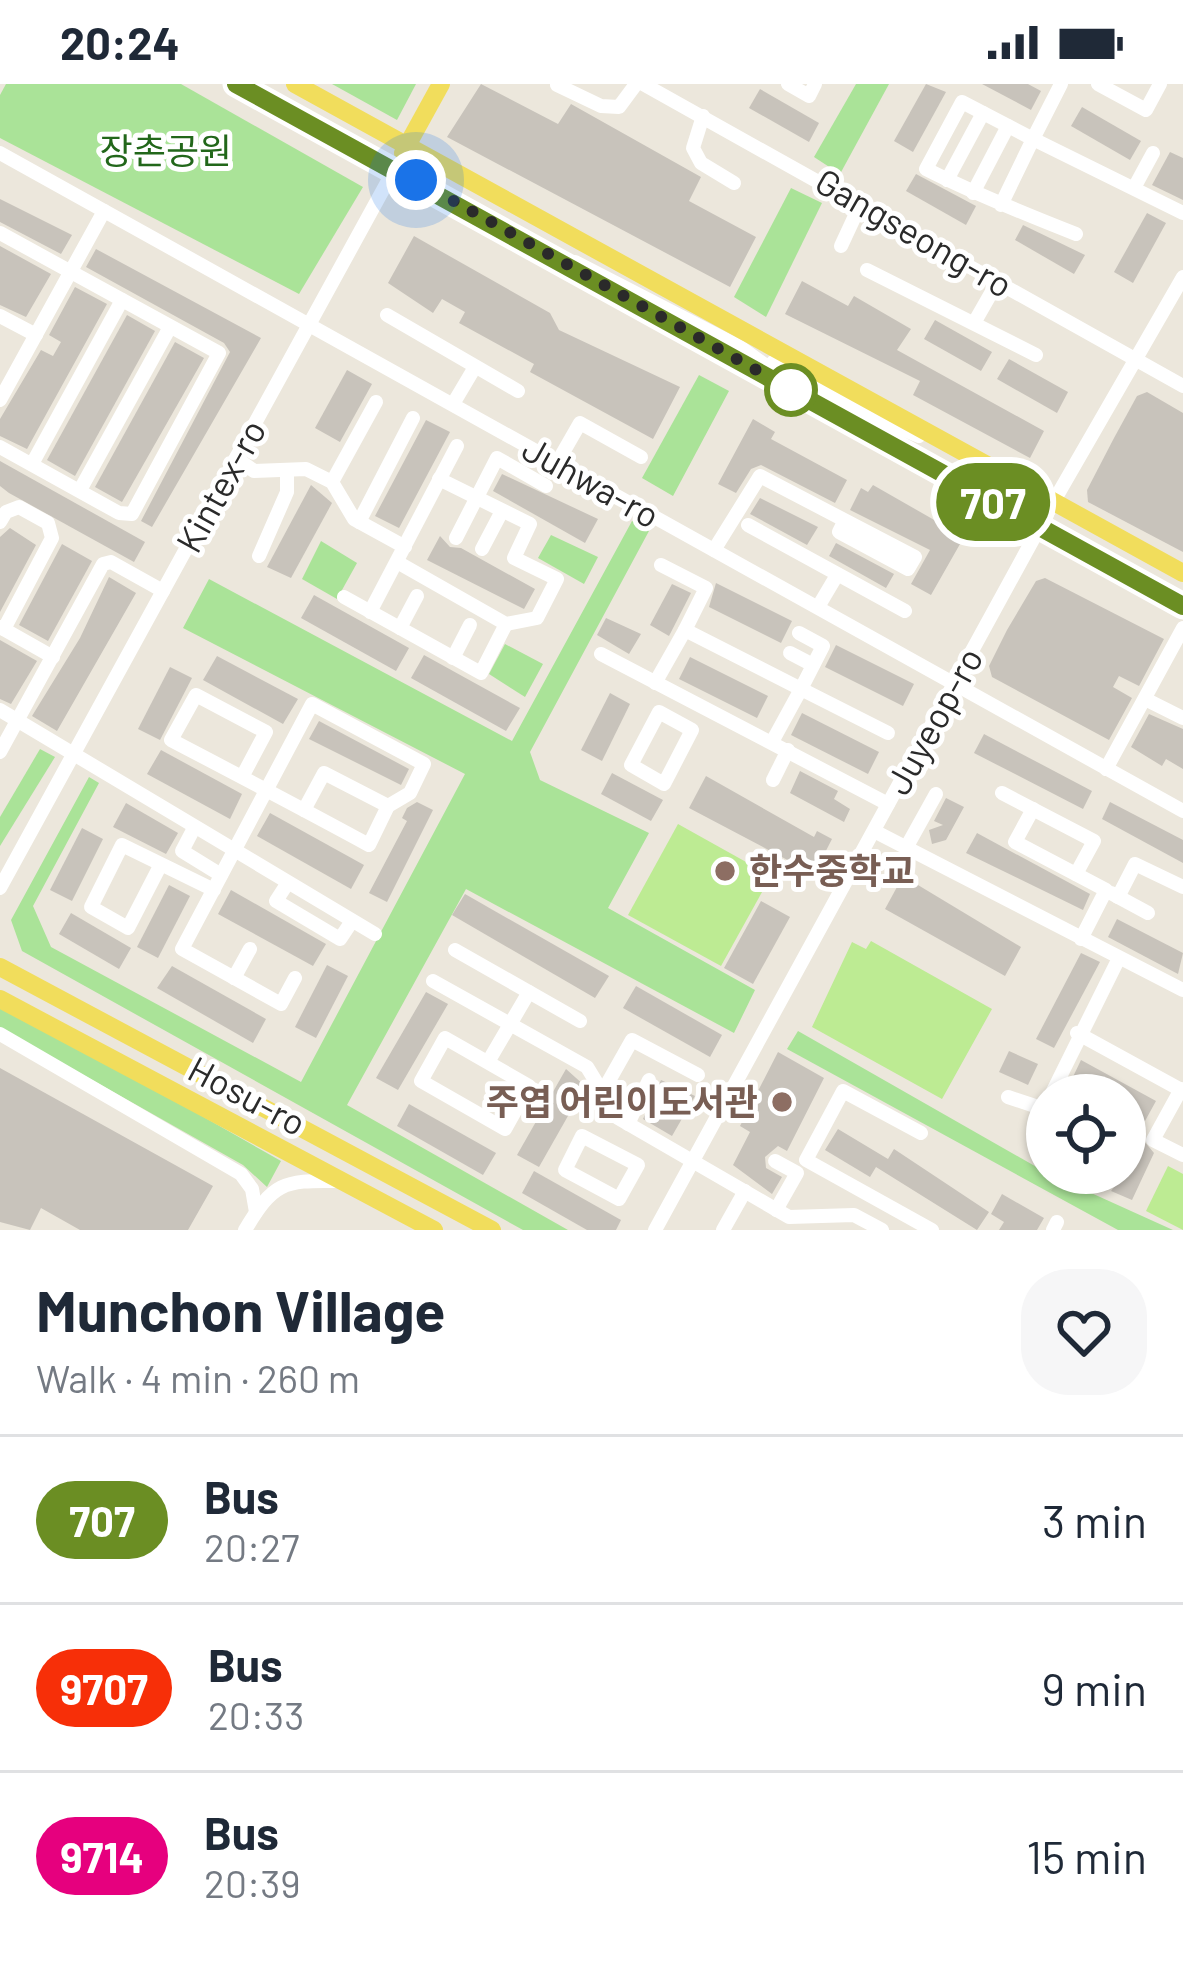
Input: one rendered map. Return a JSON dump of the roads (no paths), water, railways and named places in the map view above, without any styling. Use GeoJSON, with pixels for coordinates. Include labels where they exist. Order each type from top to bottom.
{"type":"FeatureCollection","features":[{"type":"Feature","properties":{"kind":"main road"},"geometry":{"type":"LineString","coordinates":[[236,84],[1183,606]]}},
{"type":"Feature","properties":{"kind":"main road"},"geometry":{"type":"LineString","coordinates":[[295,84],[1183,573]]}},
{"type":"Feature","properties":{"kind":"main road","name":"Kintex-ro"},"geometry":{"type":"LineString","coordinates":[[395,168],[442,84]]}},
{"type":"Feature","properties":{"kind":"main road","name":"Hosu-ro"},"geometry":{"type":"LineString","coordinates":[[0,968],[492,1230]]}},
{"type":"Feature","properties":{"kind":"main road","name":"Hosu-ro"},"geometry":{"type":"LineString","coordinates":[[0,999],[434,1230]]}},
{"type":"Feature","properties":{"kind":"street"},"geometry":{"type":"LineString","coordinates":[[557,85],[601,106],[619,107],[639,84]]}},
{"type":"Feature","properties":{"kind":"street","name":"Gangseong-ro"},"geometry":{"type":"LineString","coordinates":[[639,84],[861,203],[1183,386]]}},
{"type":"Feature","properties":{"kind":"street"},"geometry":{"type":"LineString","coordinates":[[788,84],[809,96],[815,84]]}},
{"type":"Feature","properties":{"kind":"street"},"geometry":{"type":"LineString","coordinates":[[1001,205],[1061,84]]}},
{"type":"Feature","properties":{"kind":"street"},"geometry":{"type":"LineString","coordinates":[[1099,84],[1146,110],[1160,84]]}},
{"type":"Feature","properties":{"kind":"street"},"geometry":{"type":"LineString","coordinates":[[1076,234],[926,169],[962,102],[1183,213]]}},
{"type":"Feature","properties":{"kind":"street"},"geometry":{"type":"LineString","coordinates":[[946,180],[982,113]]}},
{"type":"Feature","properties":{"kind":"street"},"geometry":{"type":"LineString","coordinates":[[703,116],[693,148],[701,163],[734,183]]}},
{"type":"Feature","properties":{"kind":"street"},"geometry":{"type":"LineString","coordinates":[[973,193],[1008,126]]}},
{"type":"Feature","properties":{"kind":"street","name":"Juhwa-ro"},"geometry":{"type":"LineString","coordinates":[[0,153],[1183,811]]}},
{"type":"Feature","properties":{"kind":"street"},"geometry":{"type":"LineString","coordinates":[[1134,188],[1154,154]]}},
{"type":"Feature","properties":{"kind":"street","name":"Kintex-ro"},"geometry":{"type":"LineString","coordinates":[[0,888],[395,168]]}},
{"type":"Feature","properties":{"kind":"street"},"geometry":{"type":"LineString","coordinates":[[841,246],[861,203]]}},
{"type":"Feature","properties":{"kind":"street"},"geometry":{"type":"LineString","coordinates":[[0,398],[104,211]]}},
{"type":"Feature","properties":{"kind":"street"},"geometry":{"type":"LineString","coordinates":[[0,233],[219,353],[132,514],[125,516],[0,447]]}},
{"type":"Feature","properties":{"kind":"street"},"geometry":{"type":"LineString","coordinates":[[867,270],[1036,356]]}},
{"type":"Feature","properties":{"kind":"street","name":"Juyeop-ro"},"geometry":{"type":"LineString","coordinates":[[656,1230],[1054,501],[1183,277]]}},
{"type":"Feature","properties":{"kind":"street"},"geometry":{"type":"LineString","coordinates":[[974,323],[998,281]]}},
{"type":"Feature","properties":{"kind":"street"},"geometry":{"type":"LineString","coordinates":[[32,464],[122,300]]}},
{"type":"Feature","properties":{"kind":"street"},"geometry":{"type":"LineString","coordinates":[[0,316],[36,335]]}},
{"type":"Feature","properties":{"kind":"street"},"geometry":{"type":"LineString","coordinates":[[387,316],[518,391]]}},
{"type":"Feature","properties":{"kind":"street"},"geometry":{"type":"LineString","coordinates":[[80,490],[170,326]]}},
{"type":"Feature","properties":{"kind":"street"},"geometry":{"type":"LineString","coordinates":[[453,404],[475,367]]}},
{"type":"Feature","properties":{"kind":"street"},"geometry":{"type":"LineString","coordinates":[[332,482],[376,402]]}},
{"type":"Feature","properties":{"kind":"street"},"geometry":{"type":"LineString","coordinates":[[359,521],[413,418]]}},
{"type":"Feature","properties":{"kind":"street"},"geometry":{"type":"LineString","coordinates":[[557,463],[580,422],[641,457]]}},
{"type":"Feature","properties":{"kind":"street"},"geometry":{"type":"LineString","coordinates":[[370,612],[457,446]]}},
{"type":"Feature","properties":{"kind":"street"},"geometry":{"type":"LineString","coordinates":[[236,458],[254,471],[306,469],[332,482],[359,521],[405,547]]}},
{"type":"Feature","properties":{"kind":"street"},"geometry":{"type":"LineString","coordinates":[[456,538],[497,458],[546,485]]}},
{"type":"Feature","properties":{"kind":"street"},"geometry":{"type":"LineString","coordinates":[[259,556],[287,492],[287,471]]}},
{"type":"Feature","properties":{"kind":"street"},"geometry":{"type":"LineString","coordinates":[[714,550],[760,476],[914,556],[908,569],[839,532],[844,522]]}},
{"type":"Feature","properties":{"kind":"street"},"geometry":{"type":"LineString","coordinates":[[397,562],[506,624],[537,618],[557,579],[514,557],[530,524],[440,479]]}},
{"type":"Feature","properties":{"kind":"street"},"geometry":{"type":"LineString","coordinates":[[0,522],[6,512],[19,507],[48,523],[52,538],[2,628],[53,656]]}},
{"type":"Feature","properties":{"kind":"street"},"geometry":{"type":"LineString","coordinates":[[482,549],[502,511]]}},
{"type":"Feature","properties":{"kind":"street"},"geometry":{"type":"LineString","coordinates":[[748,525],[905,611]]}},
{"type":"Feature","properties":{"kind":"street"},"geometry":{"type":"LineString","coordinates":[[0,752],[103,564],[112,562],[163,591]]}},
{"type":"Feature","properties":{"kind":"street"},"geometry":{"type":"LineString","coordinates":[[655,683],[706,588],[661,565]]}},
{"type":"Feature","properties":{"kind":"street"},"geometry":{"type":"LineString","coordinates":[[818,608],[837,575]]}},
{"type":"Feature","properties":{"kind":"street"},"geometry":{"type":"LineString","coordinates":[[400,628],[417,596]]}},
{"type":"Feature","properties":{"kind":"street"},"geometry":{"type":"LineString","coordinates":[[344,597],[481,673],[506,624]]}},
{"type":"Feature","properties":{"kind":"street"},"geometry":{"type":"LineString","coordinates":[[453,658],[470,625]]}},
{"type":"Feature","properties":{"kind":"street"},"geometry":{"type":"LineString","coordinates":[[1106,770],[1183,628]]}},
{"type":"Feature","properties":{"kind":"street"},"geometry":{"type":"LineString","coordinates":[[685,630],[889,733]]}},
{"type":"Feature","properties":{"kind":"street"},"geometry":{"type":"LineString","coordinates":[[772,742],[823,646],[799,634]]}},
{"type":"Feature","properties":{"kind":"street"},"geometry":{"type":"LineString","coordinates":[[790,653],[813,665]]}},
{"type":"Feature","properties":{"kind":"street"},"geometry":{"type":"LineString","coordinates":[[602,654],[888,805]]}},
{"type":"Feature","properties":{"kind":"street"},"geometry":{"type":"LineString","coordinates":[[242,777],[266,732],[196,695],[171,740],[265,789],[369,844],[388,806],[410,793],[424,764],[312,704],[265,789],[182,949],[281,1004],[295,978]]}},
{"type":"Feature","properties":{"kind":"street"},"geometry":{"type":"LineString","coordinates":[[1145,699],[1183,718]]}},
{"type":"Feature","properties":{"kind":"street"},"geometry":{"type":"LineString","coordinates":[[677,722],[688,700]]}},
{"type":"Feature","properties":{"kind":"street"},"geometry":{"type":"LineString","coordinates":[[0,710],[75,751],[90,768],[193,830],[375,934]]}},
{"type":"Feature","properties":{"kind":"street"},"geometry":{"type":"LineString","coordinates":[[658,712],[677,722],[692,730],[664,784],[631,765],[658,712]]}},
{"type":"Feature","properties":{"kind":"street"},"geometry":{"type":"LineString","coordinates":[[773,780],[788,750]]}},
{"type":"Feature","properties":{"kind":"street"},"geometry":{"type":"LineString","coordinates":[[304,810],[324,773],[388,806]]}},
{"type":"Feature","properties":{"kind":"street"},"geometry":{"type":"LineString","coordinates":[[1002,793],[1094,841],[1076,874]]}},
{"type":"Feature","properties":{"kind":"street"},"geometry":{"type":"LineString","coordinates":[[906,848],[936,794]]}},
{"type":"Feature","properties":{"kind":"street"},"geometry":{"type":"LineString","coordinates":[[1033,808],[1015,842],[1148,913]]}},
{"type":"Feature","properties":{"kind":"street"},"geometry":{"type":"LineString","coordinates":[[193,830],[182,851],[218,882]]}},
{"type":"Feature","properties":{"kind":"street"},"geometry":{"type":"LineString","coordinates":[[874,832],[1183,990]]}},
{"type":"Feature","properties":{"kind":"street"},"geometry":{"type":"LineString","coordinates":[[160,866],[128,928],[91,907],[122,844],[160,866],[218,882]]}},
{"type":"Feature","properties":{"kind":"street"},"geometry":{"type":"LineString","coordinates":[[1081,938],[1136,864],[1183,886]]}},
{"type":"Feature","properties":{"kind":"street"},"geometry":{"type":"LineString","coordinates":[[234,978],[250,949]]}},
{"type":"Feature","properties":{"kind":"street"},"geometry":{"type":"LineString","coordinates":[[455,950],[580,1021]]}},
{"type":"Feature","properties":{"kind":"street"},"geometry":{"type":"LineString","coordinates":[[1060,1074],[1077,1033],[1119,958]]}},
{"type":"Feature","properties":{"kind":"street"},"geometry":{"type":"LineString","coordinates":[[433,981],[587,1067],[623,1121],[745,1191],[783,1219],[854,1215],[886,1230],[899,1212]]}},
{"type":"Feature","properties":{"kind":"street"},"geometry":{"type":"LineString","coordinates":[[488,1063],[529,992]]}},
{"type":"Feature","properties":{"kind":"street"},"geometry":{"type":"LineString","coordinates":[[1077,1033],[1182,1090],[1153,1140],[1183,1155]]}},
{"type":"Feature","properties":{"kind":"street"},"geometry":{"type":"LineString","coordinates":[[0,1034],[241,1174],[252,1189],[256,1212]]}},
{"type":"Feature","properties":{"kind":"street"},"geometry":{"type":"LineString","coordinates":[[445,1038],[488,1063],[529,1086],[505,1129],[421,1081],[445,1038]]}},
{"type":"Feature","properties":{"kind":"street"},"geometry":{"type":"LineString","coordinates":[[602,1093],[632,1040],[698,1076]]}},
{"type":"Feature","properties":{"kind":"street"},"geometry":{"type":"LineString","coordinates":[[604,1147],[649,1080]]}},
{"type":"Feature","properties":{"kind":"street"},"geometry":{"type":"LineString","coordinates":[[921,1133],[843,1091],[806,1160],[932,1230]]}},
{"type":"Feature","properties":{"kind":"street"},"geometry":{"type":"LineString","coordinates":[[1008,1097],[1026,1103]]}},
{"type":"Feature","properties":{"kind":"street"},"geometry":{"type":"LineString","coordinates":[[582,1136],[604,1147],[638,1165],[619,1199],[565,1170],[582,1136]]}},
{"type":"Feature","properties":{"kind":"street"},"geometry":{"type":"LineString","coordinates":[[775,1160],[797,1172],[783,1219]]}},
{"type":"Feature","properties":{"kind":"street"},"geometry":{"type":"LineString","coordinates":[[245,1230],[274,1188],[296,1180],[341,1181]]}},
{"type":"Feature","properties":{"kind":"street"},"geometry":{"type":"LineString","coordinates":[[723,1230],[745,1191]]}},
{"type":"Feature","properties":{"kind":"place","name":"한수중학교"},"geometry":{"type":"Point","coordinates":[725,871]}},
{"type":"Feature","properties":{"kind":"place","name":"주엽 어린이도서관"},"geometry":{"type":"Point","coordinates":[782,1102]}},
{"type":"Feature","properties":{"kind":"park label","name":"장촌공원"},"geometry":{"type":"Point","coordinates":[166,151]}}]}
